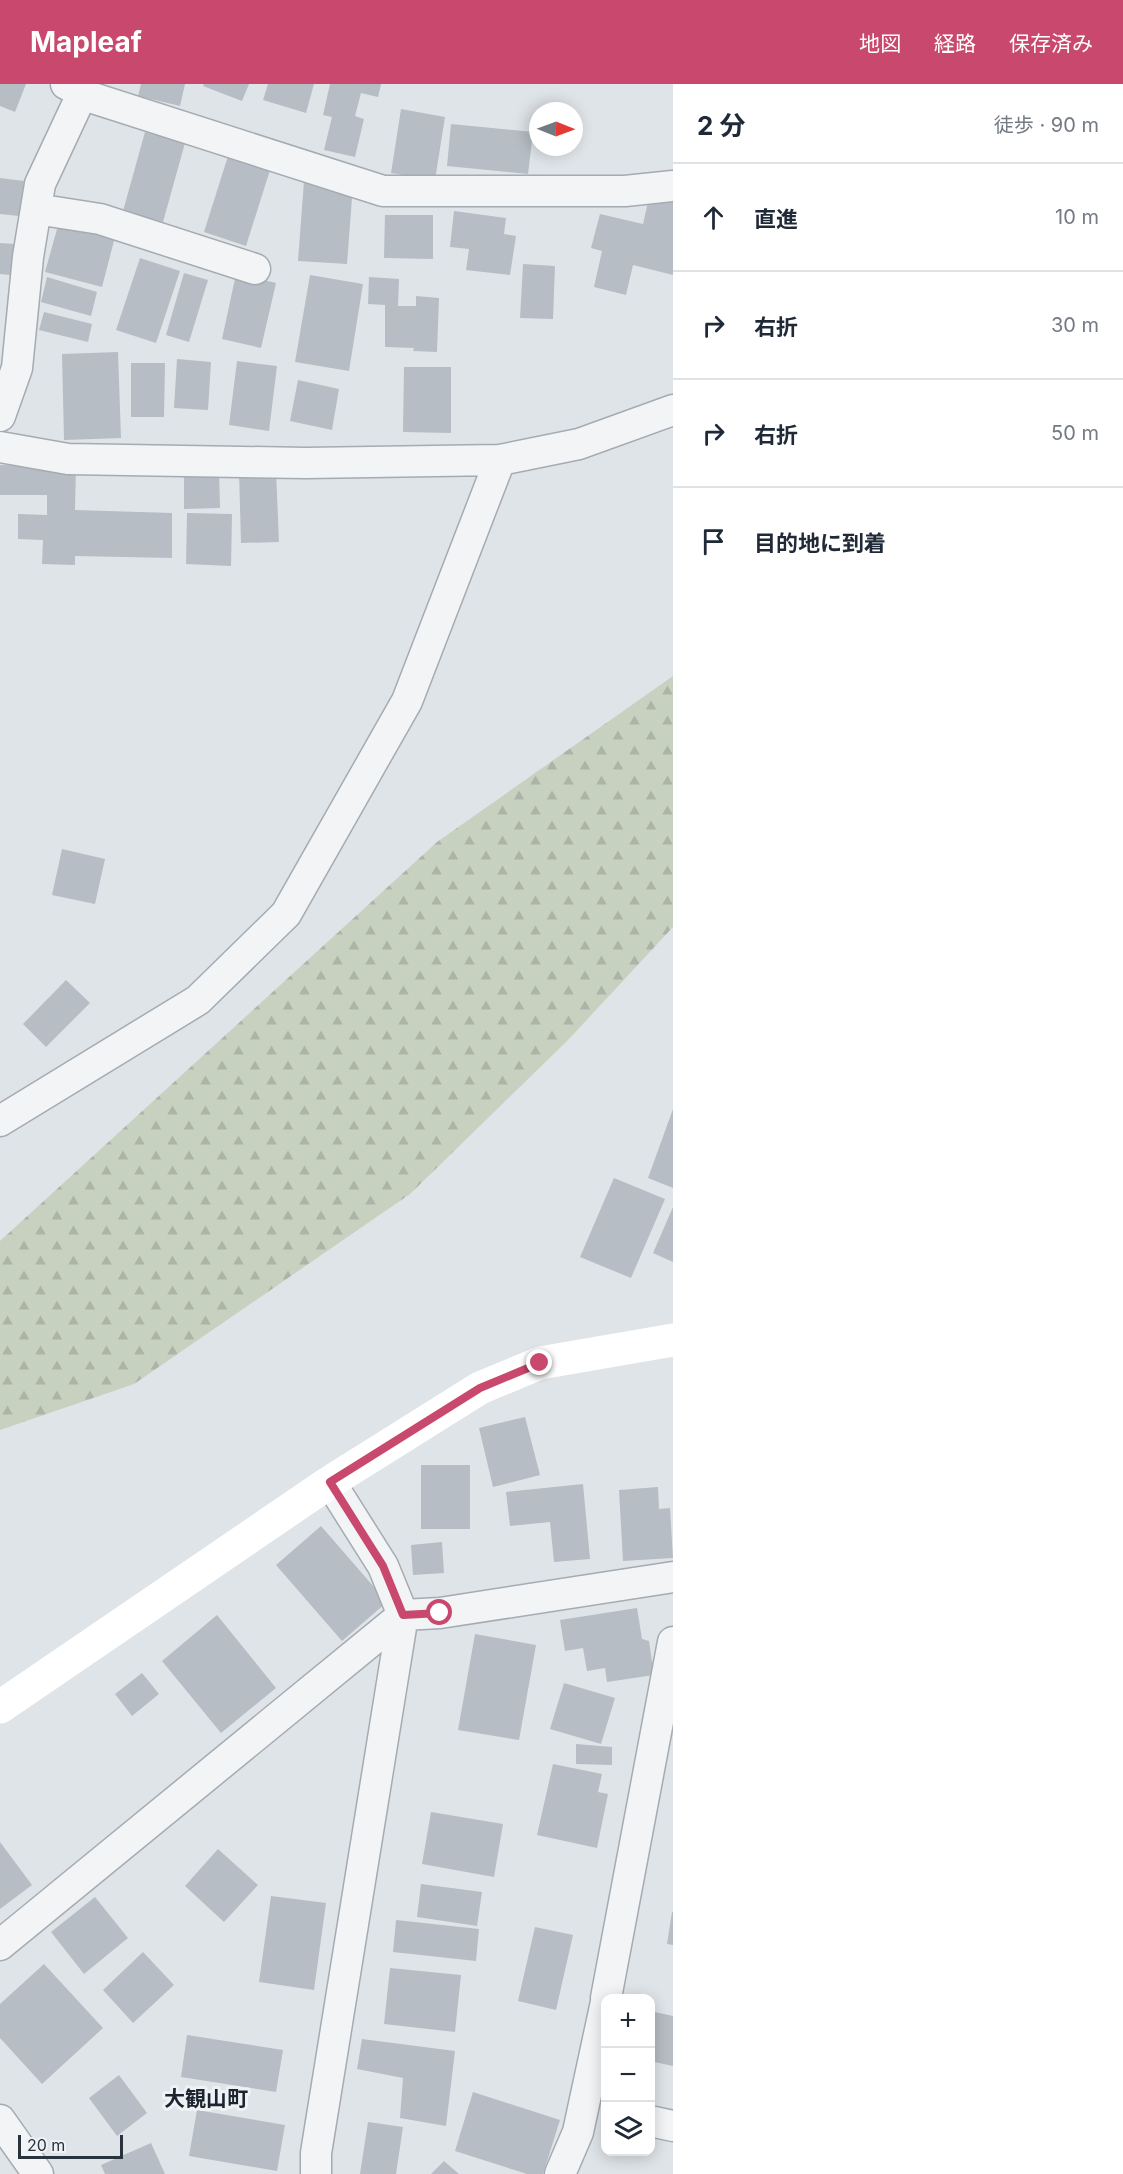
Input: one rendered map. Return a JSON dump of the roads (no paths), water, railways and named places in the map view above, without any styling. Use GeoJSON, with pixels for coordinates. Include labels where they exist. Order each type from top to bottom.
{"type":"FeatureCollection","features":[{"type":"Feature","properties":{"kind":"street"},"geometry":{"type":"LineString","coordinates":[[0,416],[17,368],[28,257],[40,184],[75,88],[93,98],[383,191],[625,191],[673,186]]}},
{"type":"Feature","properties":{"kind":"street"},"geometry":{"type":"LineString","coordinates":[[36,208],[100,219],[255,269]]}},
{"type":"Feature","properties":{"kind":"street"},"geometry":{"type":"LineString","coordinates":[[0,447],[68,459],[306,463],[500,460],[579,444],[673,410]]}},
{"type":"Feature","properties":{"kind":"street"},"geometry":{"type":"LineString","coordinates":[[0,1121],[198,1000],[286,914],[407,701],[500,460]]}},
{"type":"Feature","properties":{"kind":"street"},"geometry":{"type":"LineString","coordinates":[[0,1707],[330,1482],[480,1388],[540,1363],[673,1340]]}},
{"type":"Feature","properties":{"kind":"street"},"geometry":{"type":"LineString","coordinates":[[312,2173],[403,1615],[383,1566],[330,1482]]}},
{"type":"Feature","properties":{"kind":"street"},"geometry":{"type":"LineString","coordinates":[[0,1945],[403,1615],[440,1613],[673,1577]]}},
{"type":"Feature","properties":{"kind":"street"},"geometry":{"type":"LineString","coordinates":[[607,1994],[669,1692],[673,1642]]}},
{"type":"Feature","properties":{"kind":"street"},"geometry":{"type":"LineString","coordinates":[[560,2174],[578,2132],[595,2110],[601,2048]]}},
{"type":"Feature","properties":{"kind":"street"},"geometry":{"type":"LineString","coordinates":[[0,2120],[38,2174]]}},
{"type":"Feature","properties":{"kind":"street"},"geometry":{"type":"LineString","coordinates":[[655,2122],[673,2126]]}},
{"type":"Feature","properties":{"kind":"district","name":"大観山町"},"geometry":{"type":"Point","coordinates":[206,2099]}}]}
